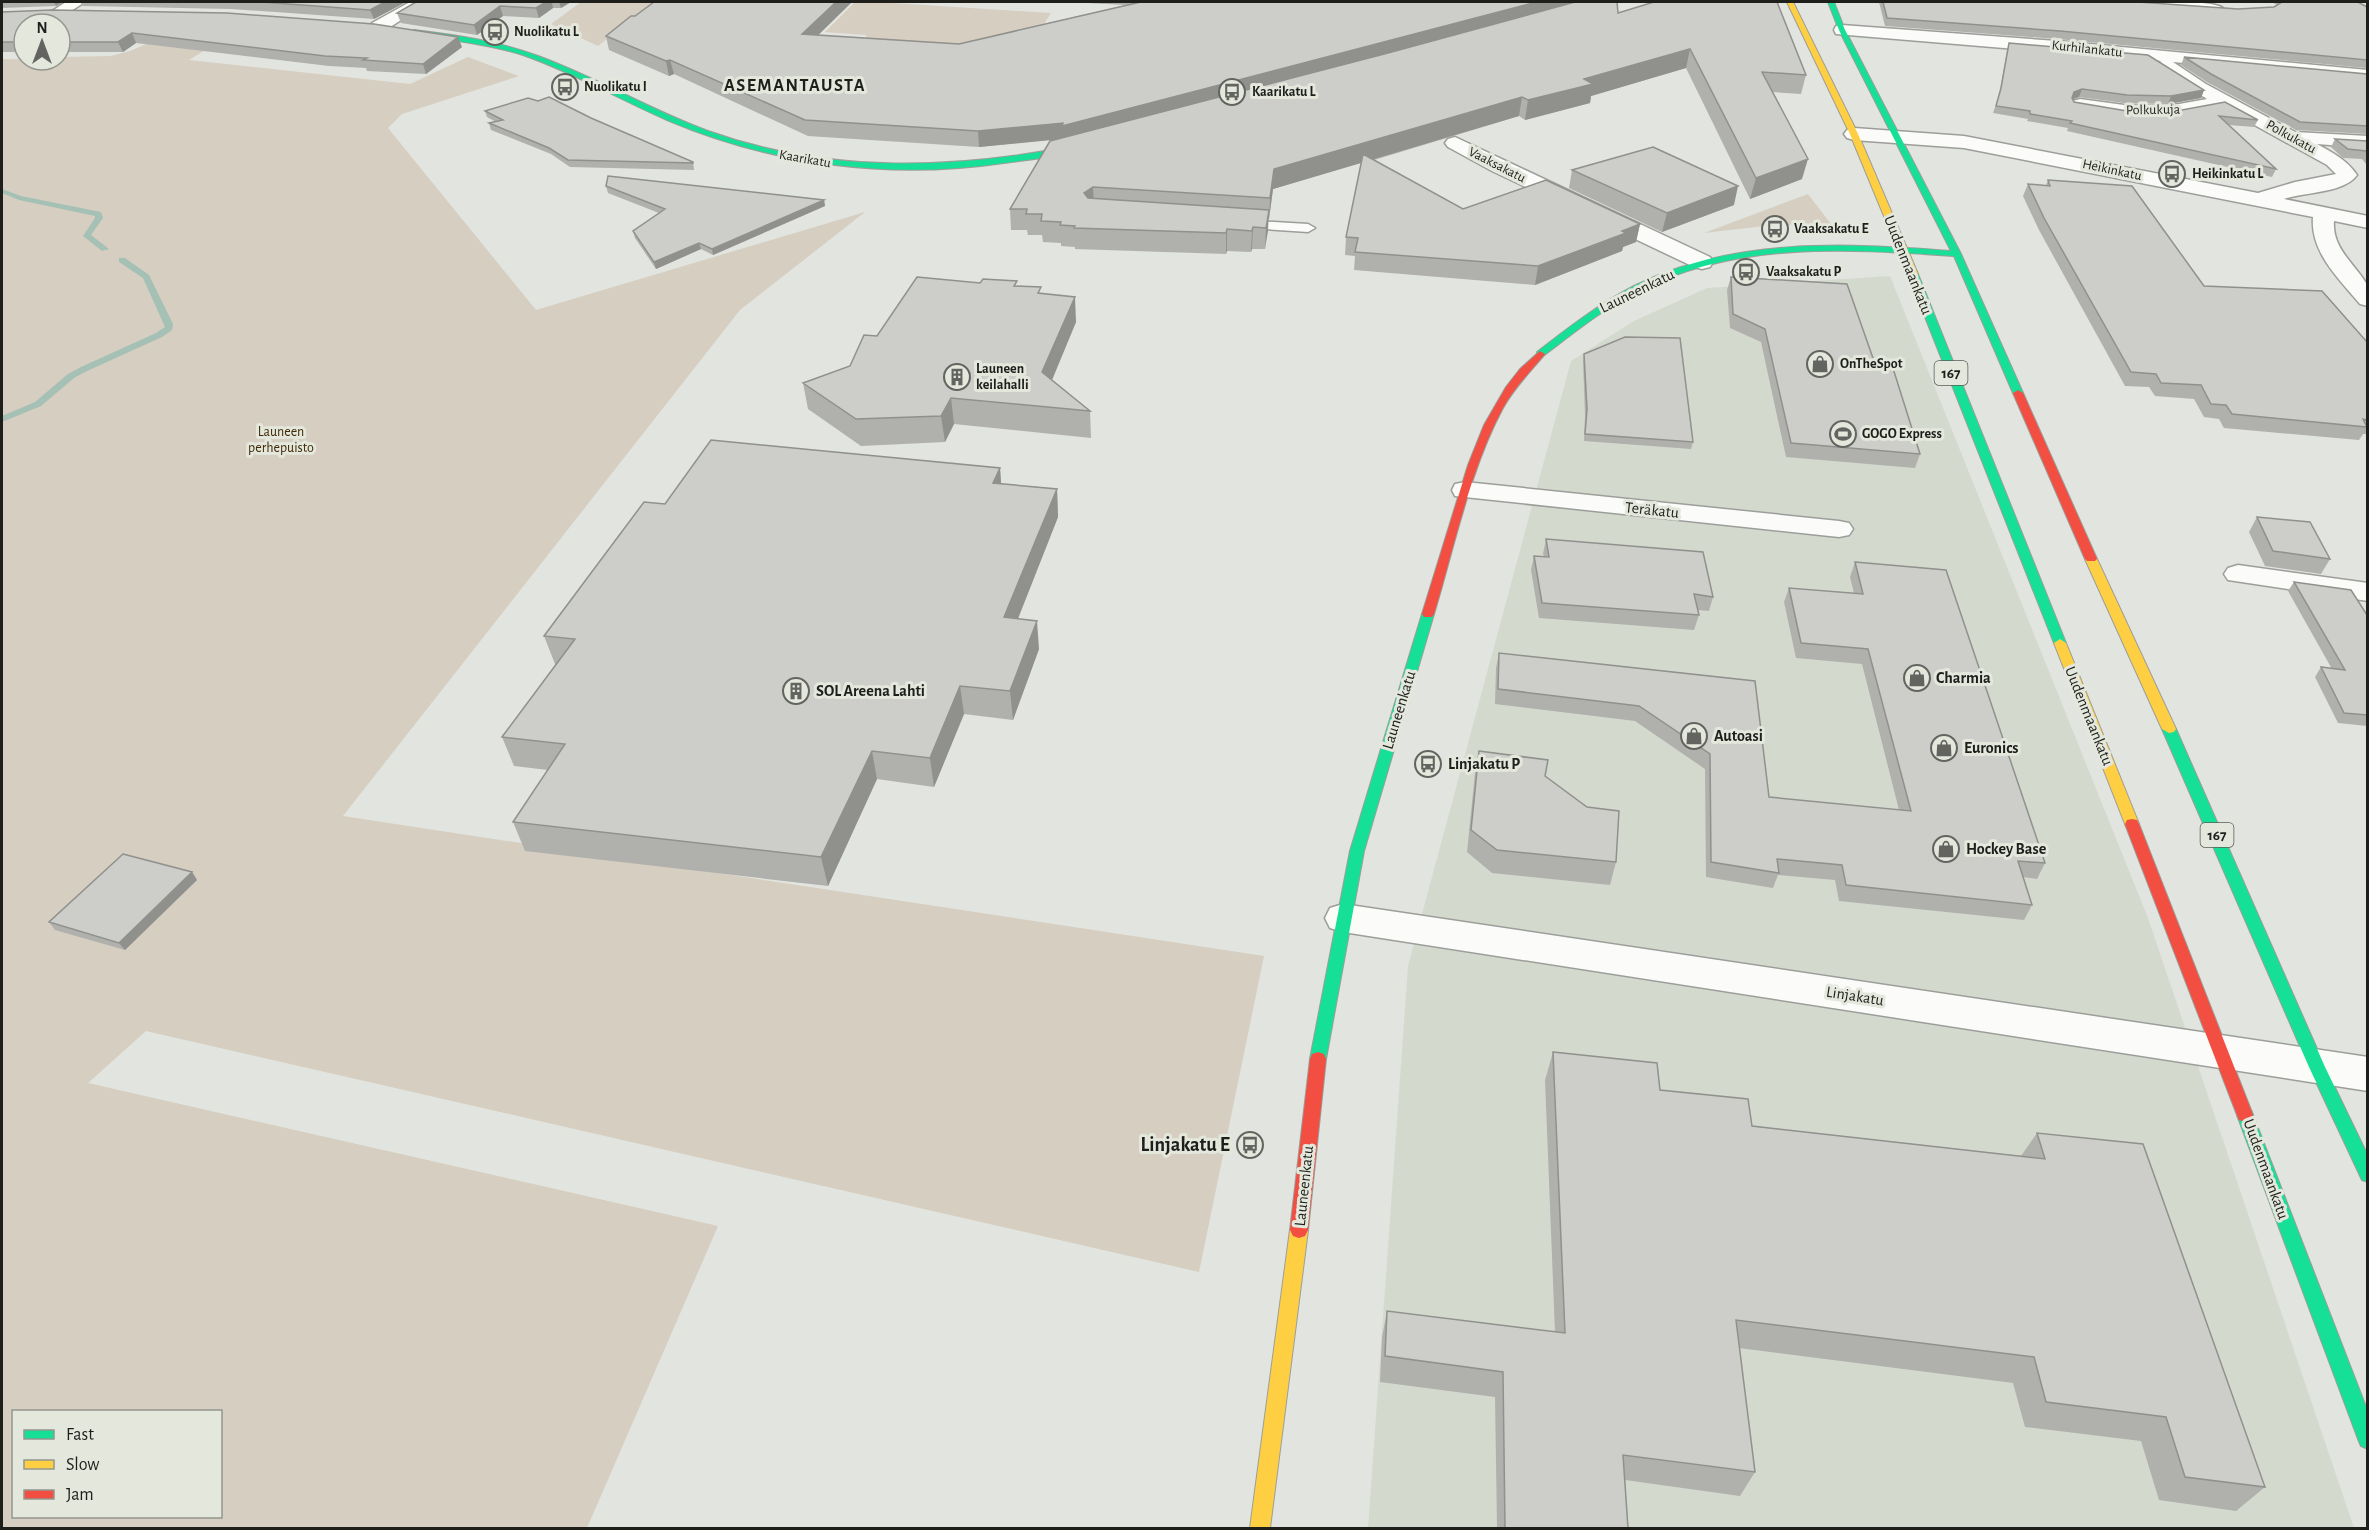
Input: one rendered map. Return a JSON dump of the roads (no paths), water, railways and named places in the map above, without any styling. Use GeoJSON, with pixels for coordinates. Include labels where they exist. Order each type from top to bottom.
{"type":"FeatureCollection","features":[{"type":"Feature","properties":{"kind":"main road","name":"Uudenmaankatu"},"geometry":{"type":"LineString","coordinates":[[1790,2],[1854,134],[1902,249],[2223,1053],[2367,1439]]}},
{"type":"Feature","properties":{"kind":"main road","name":"167"},"geometry":{"type":"LineString","coordinates":[[1831,2],[1842,30],[1957,254],[2062,497],[2210,820],[2317,1067],[2367,1175]]}},
{"type":"Feature","properties":{"kind":"main road","name":"Kaarikatu"},"geometry":{"type":"LineString","coordinates":[[373,26],[486,44],[538,58],[720,138],[783,156],[825,163],[895,168],[964,166],[1026,159],[1095,142]]}},
{"type":"Feature","properties":{"kind":"main road","name":"Launeenkatu"},"geometry":{"type":"LineString","coordinates":[[1260,1528],[1291,1304],[1321,1036],[1357,851],[1481,439],[1500,401],[1528,365],[1566,332],[1610,301],[1702,262],[1752,253],[1811,248],[1854,247],[1957,254]]}},
{"type":"Feature","properties":{"kind":"street"},"geometry":{"type":"LineString","coordinates":[[373,26],[421,2]]}},
{"type":"Feature","properties":{"kind":"street"},"geometry":{"type":"LineString","coordinates":[[2136,2],[2233,9]]}},
{"type":"Feature","properties":{"kind":"street"},"geometry":{"type":"LineString","coordinates":[[61,12],[82,8]]}},
{"type":"Feature","properties":{"kind":"street","name":"Kurhilankatu"},"geometry":{"type":"LineString","coordinates":[[1842,30],[2057,46],[2367,75]]}},
{"type":"Feature","properties":{"kind":"street","name":"Polkukatu"},"geometry":{"type":"LineString","coordinates":[[2150,56],[2225,101],[2334,161],[2347,175],[2340,181],[2295,188],[2258,201]]}},
{"type":"Feature","properties":{"kind":"street","name":"Polkukuja"},"geometry":{"type":"LineString","coordinates":[[2080,105],[2124,111],[2168,112],[2225,101]]}},
{"type":"Feature","properties":{"kind":"street","name":"Heikinkatu"},"geometry":{"type":"LineString","coordinates":[[1854,134],[1964,142],[2367,222]]}},
{"type":"Feature","properties":{"kind":"street"},"geometry":{"type":"LineString","coordinates":[[2288,136],[2367,141]]}},
{"type":"Feature","properties":{"kind":"street","name":"Vaaksakatu"},"geometry":{"type":"LineString","coordinates":[[1455,143],[1499,167],[1702,262]]}},
{"type":"Feature","properties":{"kind":"street"},"geometry":{"type":"LineString","coordinates":[[2324,214],[2322,223],[2326,244],[2367,299]]}},
{"type":"Feature","properties":{"kind":"street","name":"Teräkatu"},"geometry":{"type":"LineString","coordinates":[[1465,490],[1839,529]]}},
{"type":"Feature","properties":{"kind":"street"},"geometry":{"type":"LineString","coordinates":[[2238,574],[2367,592]]}},
{"type":"Feature","properties":{"kind":"street","name":"Linjakatu"},"geometry":{"type":"LineString","coordinates":[[1343,918],[2367,1074]]}},
{"type":"Feature","properties":{"kind":"lane"},"geometry":{"type":"LineString","coordinates":[[1225,223],[1308,228]]}},
{"type":"Feature","properties":{"kind":"waterway"},"geometry":{"type":"LineString","coordinates":[[2,191],[19,198],[98,214],[99,218],[87,236],[105,249]]}},
{"type":"Feature","properties":{"kind":"waterway"},"geometry":{"type":"LineString","coordinates":[[2,419],[38,404],[71,376],[159,335],[169,328],[146,277],[122,260]]}},
{"type":"Feature","properties":{"kind":"place","name":"Nuolikatu L"},"geometry":{"type":"Point","coordinates":[495,32]}},
{"type":"Feature","properties":{"kind":"place","name":"Nuolikatu I"},"geometry":{"type":"Point","coordinates":[565,87]}},
{"type":"Feature","properties":{"kind":"place","name":"Kaarikatu L"},"geometry":{"type":"Point","coordinates":[1232,92]}},
{"type":"Feature","properties":{"kind":"place","name":"Heikinkatu L"},"geometry":{"type":"Point","coordinates":[2172,174]}},
{"type":"Feature","properties":{"kind":"place","name":"Vaaksakatu E"},"geometry":{"type":"Point","coordinates":[1775,229]}},
{"type":"Feature","properties":{"kind":"place","name":"Vaaksakatu P"},"geometry":{"type":"Point","coordinates":[1746,272]}},
{"type":"Feature","properties":{"kind":"place","name":"OnTheSpot"},"geometry":{"type":"Point","coordinates":[1820,364]}},
{"type":"Feature","properties":{"kind":"place","name":"Launeen keilahalli"},"geometry":{"type":"Point","coordinates":[957,377]}},
{"type":"Feature","properties":{"kind":"place","name":"GOGO Express"},"geometry":{"type":"Point","coordinates":[1843,434]}},
{"type":"Feature","properties":{"kind":"place","name":"Charmia"},"geometry":{"type":"Point","coordinates":[1917,678]}},
{"type":"Feature","properties":{"kind":"place","name":"SOL Areena Lahti"},"geometry":{"type":"Point","coordinates":[796,691]}},
{"type":"Feature","properties":{"kind":"place","name":"Autoasi"},"geometry":{"type":"Point","coordinates":[1694,736]}},
{"type":"Feature","properties":{"kind":"place","name":"Euronics"},"geometry":{"type":"Point","coordinates":[1944,748]}},
{"type":"Feature","properties":{"kind":"place","name":"Linjakatu P"},"geometry":{"type":"Point","coordinates":[1428,764]}},
{"type":"Feature","properties":{"kind":"place","name":"Hockey Base"},"geometry":{"type":"Point","coordinates":[1946,849]}},
{"type":"Feature","properties":{"kind":"place","name":"Linjakatu E"},"geometry":{"type":"Point","coordinates":[1250,1145]}},
{"type":"Feature","properties":{"kind":"district","name":"ASEMANTAUSTA"},"geometry":{"type":"Point","coordinates":[795,86]}},
{"type":"Feature","properties":{"kind":"park label","name":"Launeen perhepuisto"},"geometry":{"type":"Point","coordinates":[281,440]}}]}
